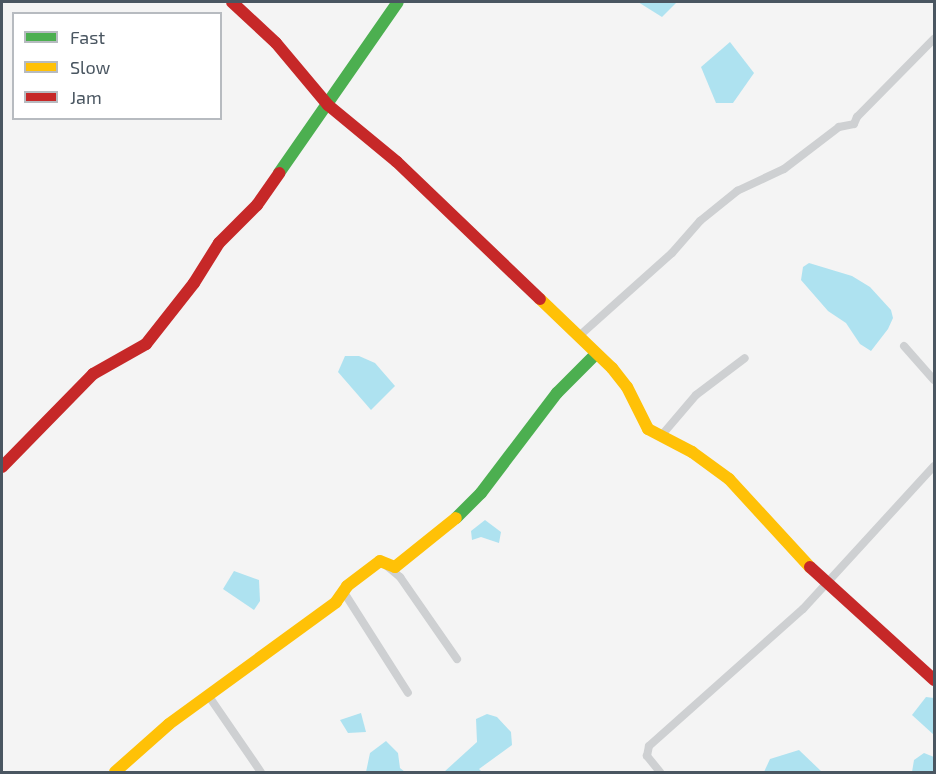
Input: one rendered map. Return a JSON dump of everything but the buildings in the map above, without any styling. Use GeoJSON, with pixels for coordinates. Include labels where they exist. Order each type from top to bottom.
{"type":"FeatureCollection","features":[{"type":"Feature","properties":{"kind":"street"},"geometry":{"type":"LineString","coordinates":[[232,2],[276,43],[328,105],[397,162],[596,354],[627,387],[648,429],[729,479],[825,583],[934,680]]}},
{"type":"Feature","properties":{"kind":"street"},"geometry":{"type":"LineString","coordinates":[[2,467],[93,374],[146,344],[194,283],[219,243],[257,205],[328,105],[394,3]]}},
{"type":"Feature","properties":{"kind":"street"},"geometry":{"type":"LineString","coordinates":[[578,337],[672,253],[700,220],[737,191],[784,169],[839,127],[854,124],[857,117],[934,39]]}},
{"type":"Feature","properties":{"kind":"street"},"geometry":{"type":"LineString","coordinates":[[904,346],[934,380]]}},
{"type":"Feature","properties":{"kind":"street"},"geometry":{"type":"LineString","coordinates":[[380,561],[395,567],[408,560],[445,529],[481,493],[556,393],[596,354]]}},
{"type":"Feature","properties":{"kind":"street"},"geometry":{"type":"LineString","coordinates":[[661,436],[696,395],[745,358]]}},
{"type":"Feature","properties":{"kind":"street"},"geometry":{"type":"LineString","coordinates":[[660,772],[647,756],[649,746],[803,609],[934,466]]}},
{"type":"Feature","properties":{"kind":"street"},"geometry":{"type":"LineString","coordinates":[[380,561],[346,586],[345,594],[408,693]]}},
{"type":"Feature","properties":{"kind":"street"},"geometry":{"type":"LineString","coordinates":[[380,561],[400,577],[457,658]]}},
{"type":"Feature","properties":{"kind":"street"},"geometry":{"type":"LineString","coordinates":[[115,772],[208,695],[345,594]]}},
{"type":"Feature","properties":{"kind":"street"},"geometry":{"type":"LineString","coordinates":[[208,695],[261,772]]}},
{"type":"Feature","properties":{"kind":"water"},"geometry":{"type":"Polygon","coordinates":[[[638,2],[677,2],[662,17],[638,2]]]}},
{"type":"Feature","properties":{"kind":"water"},"geometry":{"type":"Polygon","coordinates":[[[730,42],[754,73],[733,103],[716,103],[701,67],[730,42]]]}},
{"type":"Feature","properties":{"kind":"water"},"geometry":{"type":"Polygon","coordinates":[[[809,263],[852,276],[870,287],[891,310],[893,318],[888,329],[871,351],[860,344],[846,323],[828,311],[801,280],[803,267],[809,263]]]}},
{"type":"Feature","properties":{"kind":"water"},"geometry":{"type":"Polygon","coordinates":[[[345,356],[359,356],[375,363],[395,386],[371,410],[338,372],[345,356]]]}},
{"type":"Feature","properties":{"kind":"water"},"geometry":{"type":"Polygon","coordinates":[[[485,520],[501,532],[499,543],[481,537],[472,540],[471,531],[485,520]]]}},
{"type":"Feature","properties":{"kind":"water"},"geometry":{"type":"Polygon","coordinates":[[[234,571],[259,580],[260,601],[254,610],[223,589],[234,571]]]}},
{"type":"Feature","properties":{"kind":"water"},"geometry":{"type":"Polygon","coordinates":[[[926,697],[934,698],[934,735],[912,715],[926,697]]]}},
{"type":"Feature","properties":{"kind":"water"},"geometry":{"type":"Polygon","coordinates":[[[361,713],[366,732],[348,733],[340,720],[361,713]]]}},
{"type":"Feature","properties":{"kind":"water"},"geometry":{"type":"Polygon","coordinates":[[[487,714],[497,717],[511,732],[512,745],[479,769],[482,772],[444,772],[477,742],[476,719],[487,714]]]}},
{"type":"Feature","properties":{"kind":"water"},"geometry":{"type":"Polygon","coordinates":[[[386,741],[398,753],[400,768],[405,772],[366,772],[370,753],[386,741]]]}},
{"type":"Feature","properties":{"kind":"water"},"geometry":{"type":"Polygon","coordinates":[[[799,750],[822,772],[764,772],[770,759],[799,750]]]}},
{"type":"Feature","properties":{"kind":"water"},"geometry":{"type":"Polygon","coordinates":[[[924,753],[934,757],[934,772],[912,772],[914,760],[924,753]]]}},
{"type":"Feature","properties":{"kind":"traffic: fast"},"geometry":{"type":"LineString","coordinates":[[279,173],[398,2]]}},
{"type":"Feature","properties":{"kind":"traffic: fast"},"geometry":{"type":"LineString","coordinates":[[456,518],[481,493],[557,393],[596,354]]}},
{"type":"Feature","properties":{"kind":"traffic: slow"},"geometry":{"type":"LineString","coordinates":[[540,299],[612,368],[627,387],[648,429],[692,452],[729,479],[810,567]]}},
{"type":"Feature","properties":{"kind":"traffic: slow"},"geometry":{"type":"LineString","coordinates":[[115,772],[169,724],[336,602],[347,586],[380,561],[395,567],[456,518]]}},
{"type":"Feature","properties":{"kind":"traffic: jam"},"geometry":{"type":"LineString","coordinates":[[232,2],[276,43],[328,105],[397,162],[540,299]]}},
{"type":"Feature","properties":{"kind":"traffic: jam"},"geometry":{"type":"LineString","coordinates":[[2,467],[93,374],[146,344],[194,283],[219,243],[257,205],[279,173]]}},
{"type":"Feature","properties":{"kind":"traffic: jam"},"geometry":{"type":"LineString","coordinates":[[810,567],[934,680]]}}]}
